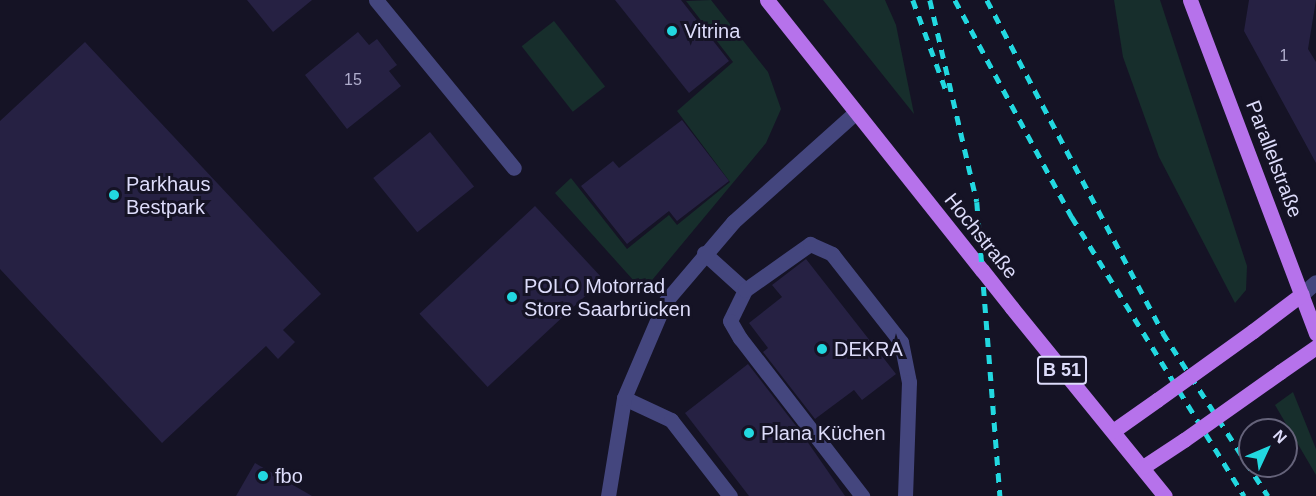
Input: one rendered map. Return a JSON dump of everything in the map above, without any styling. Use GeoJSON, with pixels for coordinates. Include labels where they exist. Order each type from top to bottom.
{"type":"FeatureCollection","features":[{"type":"Feature","properties":{"kind":"main road","name":"Hochstraße"},"geometry":{"type":"LineString","coordinates":[[767,0],[939,218],[1165,496]]}},
{"type":"Feature","properties":{"kind":"main road","name":"Parallelstraße"},"geometry":{"type":"LineString","coordinates":[[1190,0],[1316,334]]}},
{"type":"Feature","properties":{"kind":"main road"},"geometry":{"type":"LineString","coordinates":[[1113,431],[1302,294]]}},
{"type":"Feature","properties":{"kind":"main road"},"geometry":{"type":"LineString","coordinates":[[1143,467],[1316,347]]}},
{"type":"Feature","properties":{"kind":"street"},"geometry":{"type":"LineString","coordinates":[[376,0],[514,168]]}},
{"type":"Feature","properties":{"kind":"street"},"geometry":{"type":"LineString","coordinates":[[608,496],[624,398],[665,302],[704,253],[761,194],[855,113]]}},
{"type":"Feature","properties":{"kind":"street"},"geometry":{"type":"LineString","coordinates":[[862,496],[740,338],[730,321],[745,290],[810,244],[832,254],[901,342],[909,382],[905,496]]}},
{"type":"Feature","properties":{"kind":"street"},"geometry":{"type":"LineString","coordinates":[[704,253],[745,290]]}},
{"type":"Feature","properties":{"kind":"street"},"geometry":{"type":"LineString","coordinates":[[1302,294],[1316,282]]}},
{"type":"Feature","properties":{"kind":"street"},"geometry":{"type":"LineString","coordinates":[[624,398],[671,420],[730,496]]}},
{"type":"Feature","properties":{"kind":"green space"},"geometry":{"type":"Polygon","coordinates":[[[711,0],[768,72],[781,109],[766,143],[643,291],[555,193],[571,178],[627,249],[669,215],[677,225],[730,182],[677,111],[733,62],[686,1],[711,0]]]}},
{"type":"Feature","properties":{"kind":"green space"},"geometry":{"type":"Polygon","coordinates":[[[823,0],[885,0],[896,25],[914,114],[823,0]]]}},
{"type":"Feature","properties":{"kind":"green space"},"geometry":{"type":"Polygon","coordinates":[[[1114,0],[1160,0],[1247,266],[1246,290],[1235,303],[1159,157],[1123,57],[1114,0]]]}},
{"type":"Feature","properties":{"kind":"green space"},"geometry":{"type":"Polygon","coordinates":[[[554,21],[605,86],[573,112],[522,46],[554,21]]]}},
{"type":"Feature","properties":{"kind":"green space"},"geometry":{"type":"Polygon","coordinates":[[[1293,392],[1316,449],[1316,475],[1298,444],[1298,418],[1283,418],[1275,405],[1293,392]]]}},
{"type":"Feature","properties":{"kind":"building"},"geometry":{"type":"Polygon","coordinates":[[[247,0],[312,0],[273,32],[247,0]]]}},
{"type":"Feature","properties":{"kind":"building","name":"Vitrina"},"geometry":{"type":"Polygon","coordinates":[[[615,0],[681,0],[729,61],[689,93],[615,0]]]}},
{"type":"Feature","properties":{"kind":"building"},"geometry":{"type":"Polygon","coordinates":[[[1249,0],[1316,0],[1308,49],[1316,62],[1316,163],[1244,31],[1249,0]]]}},
{"type":"Feature","properties":{"kind":"building"},"geometry":{"type":"Polygon","coordinates":[[[358,32],[369,45],[377,39],[397,65],[389,71],[401,86],[347,129],[305,75],[358,32]]]}},
{"type":"Feature","properties":{"kind":"building","name":"Parkhaus Bestpark"},"geometry":{"type":"Polygon","coordinates":[[[85,42],[321,294],[283,330],[295,342],[278,359],[266,346],[162,443],[0,269],[0,121],[85,42]]]}},
{"type":"Feature","properties":{"kind":"building"},"geometry":{"type":"Polygon","coordinates":[[[682,120],[729,181],[677,221],[669,211],[627,244],[581,186],[613,161],[619,168],[682,120]]]}},
{"type":"Feature","properties":{"kind":"building"},"geometry":{"type":"Polygon","coordinates":[[[430,132],[474,186],[417,232],[373,178],[430,132]]]}},
{"type":"Feature","properties":{"kind":"building","name":"POLO Motorrad Store Saarbrücken"},"geometry":{"type":"Polygon","coordinates":[[[535,206],[603,279],[488,387],[419,314],[535,206]]]}},
{"type":"Feature","properties":{"kind":"building","name":"DEKRA"},"geometry":{"type":"Polygon","coordinates":[[[806,259],[896,374],[862,400],[854,390],[815,419],[763,352],[768,348],[749,323],[782,297],[772,285],[806,259]]]}},
{"type":"Feature","properties":{"kind":"building"},"geometry":{"type":"Polygon","coordinates":[[[748,364],[800,431],[845,496],[749,496],[685,413],[748,364]]]}},
{"type":"Feature","properties":{"kind":"building","name":"fbo"},"geometry":{"type":"Polygon","coordinates":[[[255,463],[312,496],[236,496],[255,463]]]}},
{"type":"Feature","properties":{"kind":"railway"},"geometry":{"type":"LineString","coordinates":[[913,0],[946,90]]}},
{"type":"Feature","properties":{"kind":"railway"},"geometry":{"type":"LineString","coordinates":[[930,0],[977,202],[1000,496]]}},
{"type":"Feature","properties":{"kind":"railway"},"geometry":{"type":"LineString","coordinates":[[955,0],[1072,217],[1244,496]]}},
{"type":"Feature","properties":{"kind":"railway"},"geometry":{"type":"LineString","coordinates":[[987,0],[1163,333],[1268,496]]}},
{"type":"Feature","properties":{"kind":"place","name":"Vitrina"},"geometry":{"type":"Point","coordinates":[672,31]}},
{"type":"Feature","properties":{"kind":"place","name":"Parkhaus Bestpark"},"geometry":{"type":"Point","coordinates":[114,195]}},
{"type":"Feature","properties":{"kind":"place","name":"POLO Motorrad Store Saarbrücken"},"geometry":{"type":"Point","coordinates":[512,297]}},
{"type":"Feature","properties":{"kind":"place","name":"DEKRA"},"geometry":{"type":"Point","coordinates":[822,349]}},
{"type":"Feature","properties":{"kind":"place","name":"Plana Küchen"},"geometry":{"type":"Point","coordinates":[749,433]}},
{"type":"Feature","properties":{"kind":"place","name":"fbo"},"geometry":{"type":"Point","coordinates":[263,476]}}]}
